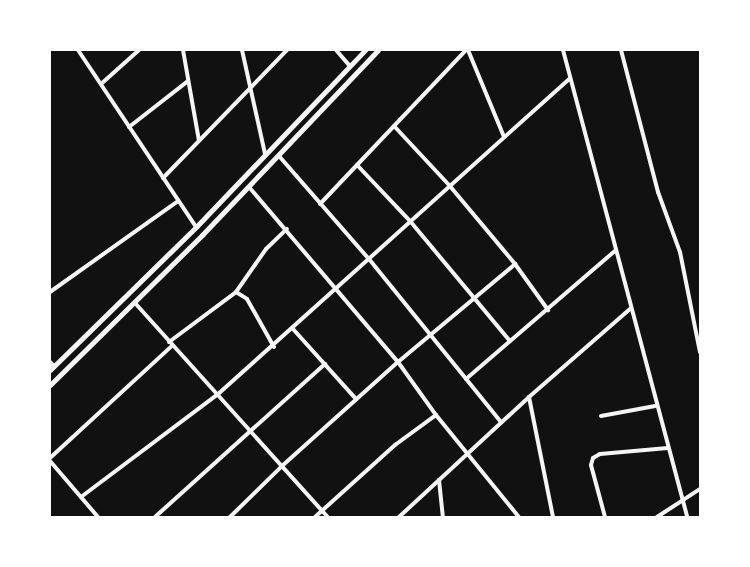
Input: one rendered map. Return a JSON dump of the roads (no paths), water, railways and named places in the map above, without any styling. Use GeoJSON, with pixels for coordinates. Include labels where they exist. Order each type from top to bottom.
{"type":"FeatureCollection","features":[{"type":"Feature","properties":{"kind":"main road"},"geometry":{"type":"LineString","coordinates":[[51,366],[196,226],[365,50]]}},
{"type":"Feature","properties":{"kind":"main road"},"geometry":{"type":"LineString","coordinates":[[50,386],[135,303],[279,156],[378,50]]}},
{"type":"Feature","properties":{"kind":"street"},"geometry":{"type":"LineString","coordinates":[[78,50],[196,226]]}},
{"type":"Feature","properties":{"kind":"street"},"geometry":{"type":"LineString","coordinates":[[101,84],[139,50]]}},
{"type":"Feature","properties":{"kind":"street"},"geometry":{"type":"LineString","coordinates":[[183,50],[198,141]]}},
{"type":"Feature","properties":{"kind":"street"},"geometry":{"type":"LineString","coordinates":[[242,50],[265,154]]}},
{"type":"Feature","properties":{"kind":"street"},"geometry":{"type":"LineString","coordinates":[[163,178],[286,50]]}},
{"type":"Feature","properties":{"kind":"street"},"geometry":{"type":"LineString","coordinates":[[336,50],[350,66]]}},
{"type":"Feature","properties":{"kind":"street"},"geometry":{"type":"LineString","coordinates":[[563,50],[655,406],[687,517]]}},
{"type":"Feature","properties":{"kind":"street"},"geometry":{"type":"LineString","coordinates":[[620,50],[658,192],[680,252],[700,352]]}},
{"type":"Feature","properties":{"kind":"street"},"geometry":{"type":"LineString","coordinates":[[320,204],[464,51],[504,137]]}},
{"type":"Feature","properties":{"kind":"street"},"geometry":{"type":"LineString","coordinates":[[81,498],[217,395],[274,347],[449,185],[570,78]]}},
{"type":"Feature","properties":{"kind":"street"},"geometry":{"type":"LineString","coordinates":[[129,127],[188,80]]}},
{"type":"Feature","properties":{"kind":"street"},"geometry":{"type":"LineString","coordinates":[[394,126],[449,185],[515,264],[548,310]]}},
{"type":"Feature","properties":{"kind":"street"},"geometry":{"type":"LineString","coordinates":[[279,156],[370,259],[501,422]]}},
{"type":"Feature","properties":{"kind":"street"},"geometry":{"type":"LineString","coordinates":[[357,165],[410,221],[510,340]]}},
{"type":"Feature","properties":{"kind":"street"},"geometry":{"type":"LineString","coordinates":[[248,187],[287,229],[398,362],[436,415],[519,517]]}},
{"type":"Feature","properties":{"kind":"street"},"geometry":{"type":"LineString","coordinates":[[50,292],[178,201]]}},
{"type":"Feature","properties":{"kind":"street"},"geometry":{"type":"LineString","coordinates":[[169,342],[236,292],[266,249],[287,229]]}},
{"type":"Feature","properties":{"kind":"street"},"geometry":{"type":"LineString","coordinates":[[466,379],[615,251]]}},
{"type":"Feature","properties":{"kind":"street"},"geometry":{"type":"LineString","coordinates":[[230,517],[282,466],[356,399],[515,264]]}},
{"type":"Feature","properties":{"kind":"street"},"geometry":{"type":"LineString","coordinates":[[236,292],[247,299],[274,347]]}},
{"type":"Feature","properties":{"kind":"street"},"geometry":{"type":"LineString","coordinates":[[135,303],[328,517]]}},
{"type":"Feature","properties":{"kind":"street"},"geometry":{"type":"LineString","coordinates":[[399,517],[501,422],[630,309]]}},
{"type":"Feature","properties":{"kind":"street"},"geometry":{"type":"LineString","coordinates":[[293,329],[356,399]]}},
{"type":"Feature","properties":{"kind":"street"},"geometry":{"type":"LineString","coordinates":[[98,517],[50,460],[172,346]]}},
{"type":"Feature","properties":{"kind":"street"},"geometry":{"type":"LineString","coordinates":[[156,517],[326,364]]}},
{"type":"Feature","properties":{"kind":"street"},"geometry":{"type":"LineString","coordinates":[[529,397],[554,517]]}},
{"type":"Feature","properties":{"kind":"street"},"geometry":{"type":"LineString","coordinates":[[601,416],[655,406]]}},
{"type":"Feature","properties":{"kind":"street"},"geometry":{"type":"LineString","coordinates":[[315,517],[395,444],[436,415]]}},
{"type":"Feature","properties":{"kind":"street"},"geometry":{"type":"LineString","coordinates":[[605,517],[592,465],[593,458],[600,454],[668,448]]}},
{"type":"Feature","properties":{"kind":"street"},"geometry":{"type":"LineString","coordinates":[[439,480],[443,517]]}},
{"type":"Feature","properties":{"kind":"street"},"geometry":{"type":"LineString","coordinates":[[657,517],[683,502],[700,489]]}}]}
